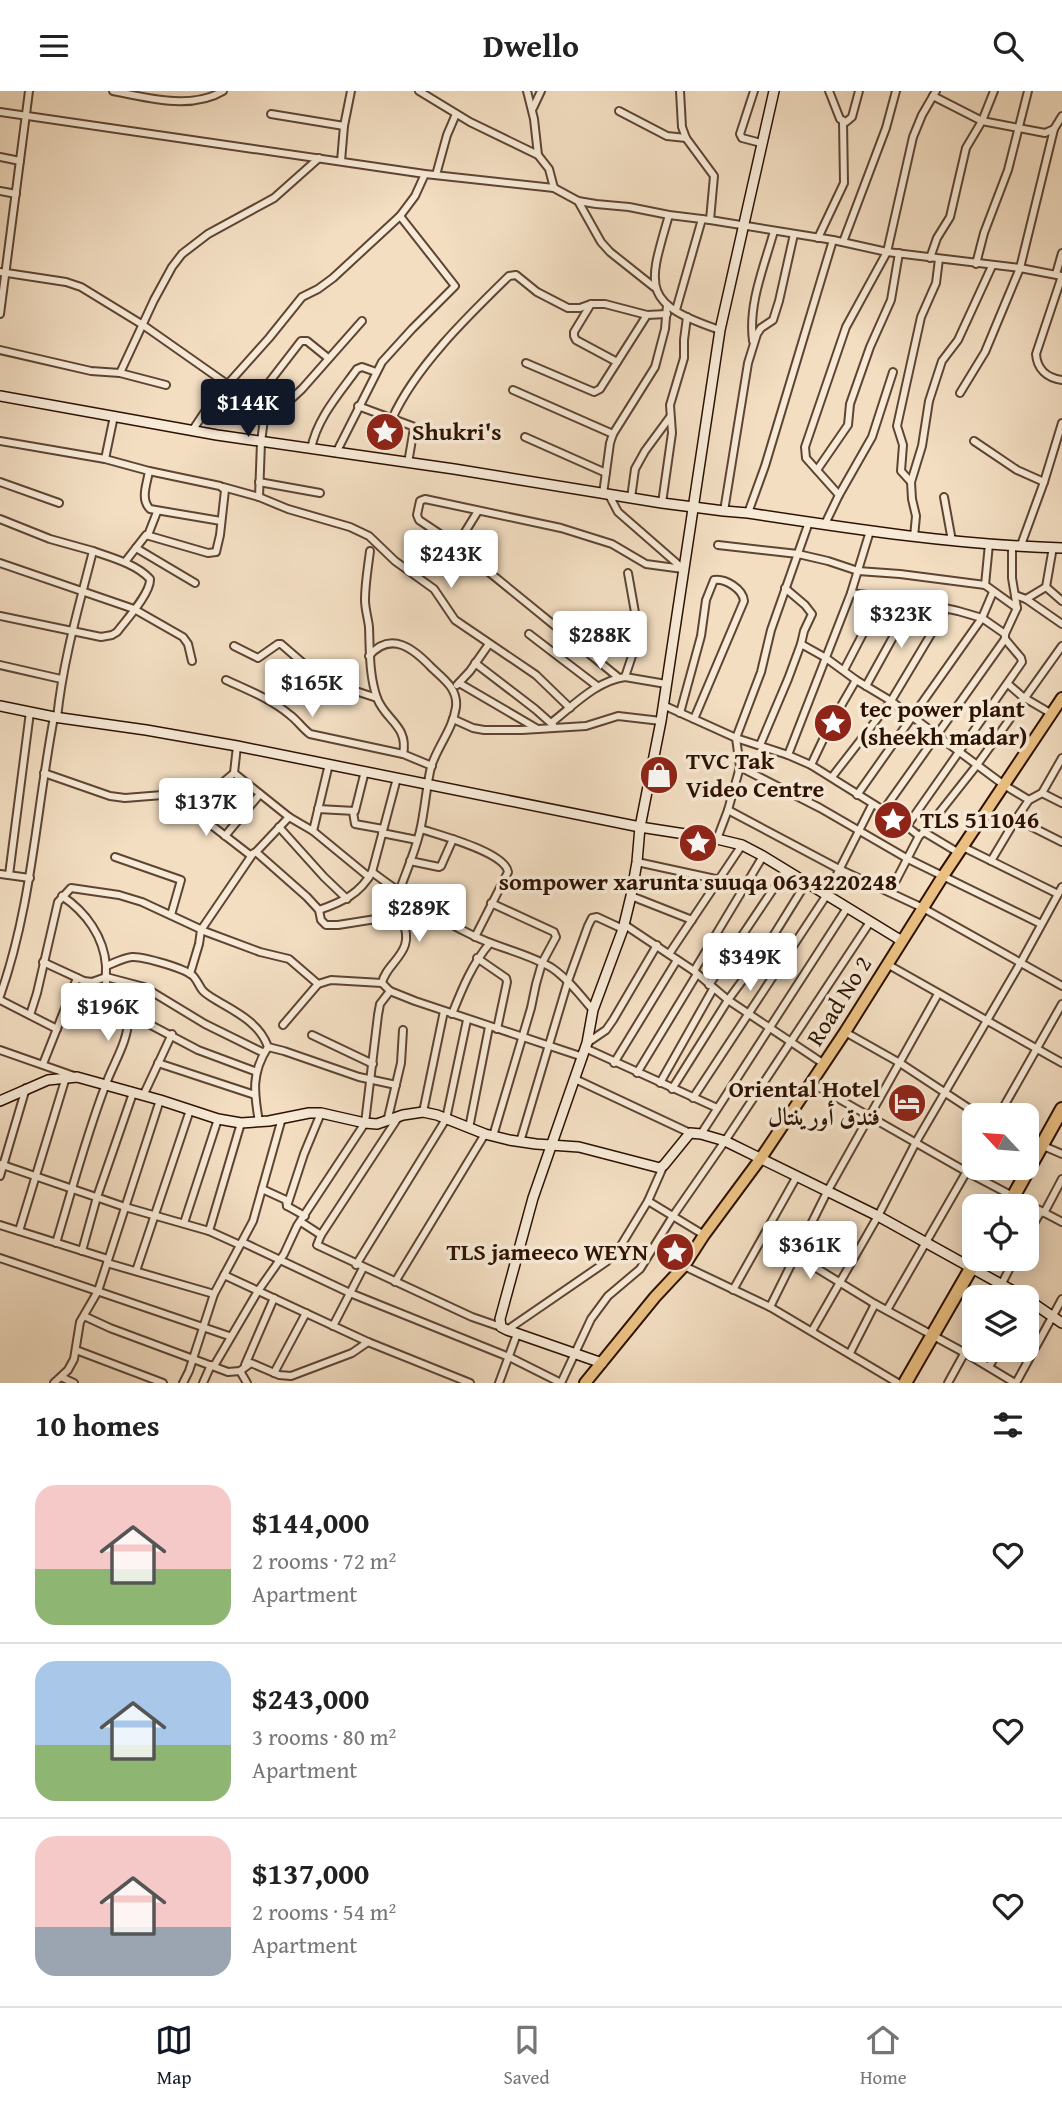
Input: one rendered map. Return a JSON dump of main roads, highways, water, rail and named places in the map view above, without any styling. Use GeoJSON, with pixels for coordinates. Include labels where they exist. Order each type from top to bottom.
{"type":"FeatureCollection","features":[{"type":"Feature","properties":{"kind":"highway"},"geometry":{"type":"LineString","coordinates":[[1015,1194],[1062,1109]]}},
{"type":"Feature","properties":{"kind":"highway"},"geometry":{"type":"LineString","coordinates":[[905,1383],[970,1271]]}},
{"type":"Feature","properties":{"kind":"main road","name":"Road No 2"},"geometry":{"type":"LineString","coordinates":[[585,1383],[655,1297],[684,1266],[761,1158],[845,1032],[943,876],[1062,698]]}},
{"type":"Feature","properties":{"kind":"place","name":"Shukri's"},"geometry":{"type":"Point","coordinates":[385,432]}},
{"type":"Feature","properties":{"kind":"place","name":"tec power plant (sheekh madar)"},"geometry":{"type":"Point","coordinates":[833,723]}},
{"type":"Feature","properties":{"kind":"place","name":"TVC Tak Video Centre"},"geometry":{"type":"Point","coordinates":[659,775]}},
{"type":"Feature","properties":{"kind":"place","name":"TLS 511046"},"geometry":{"type":"Point","coordinates":[893,820]}},
{"type":"Feature","properties":{"kind":"place","name":"sompower xarunta suuqa 0634220248"},"geometry":{"type":"Point","coordinates":[698,843]}},
{"type":"Feature","properties":{"kind":"place","name":"Oriental Hotel فندق أورينتال"},"geometry":{"type":"Point","coordinates":[907,1103]}},
{"type":"Feature","properties":{"kind":"place","name":"TLS jameeco WEYN"},"geometry":{"type":"Point","coordinates":[675,1252]}}]}
